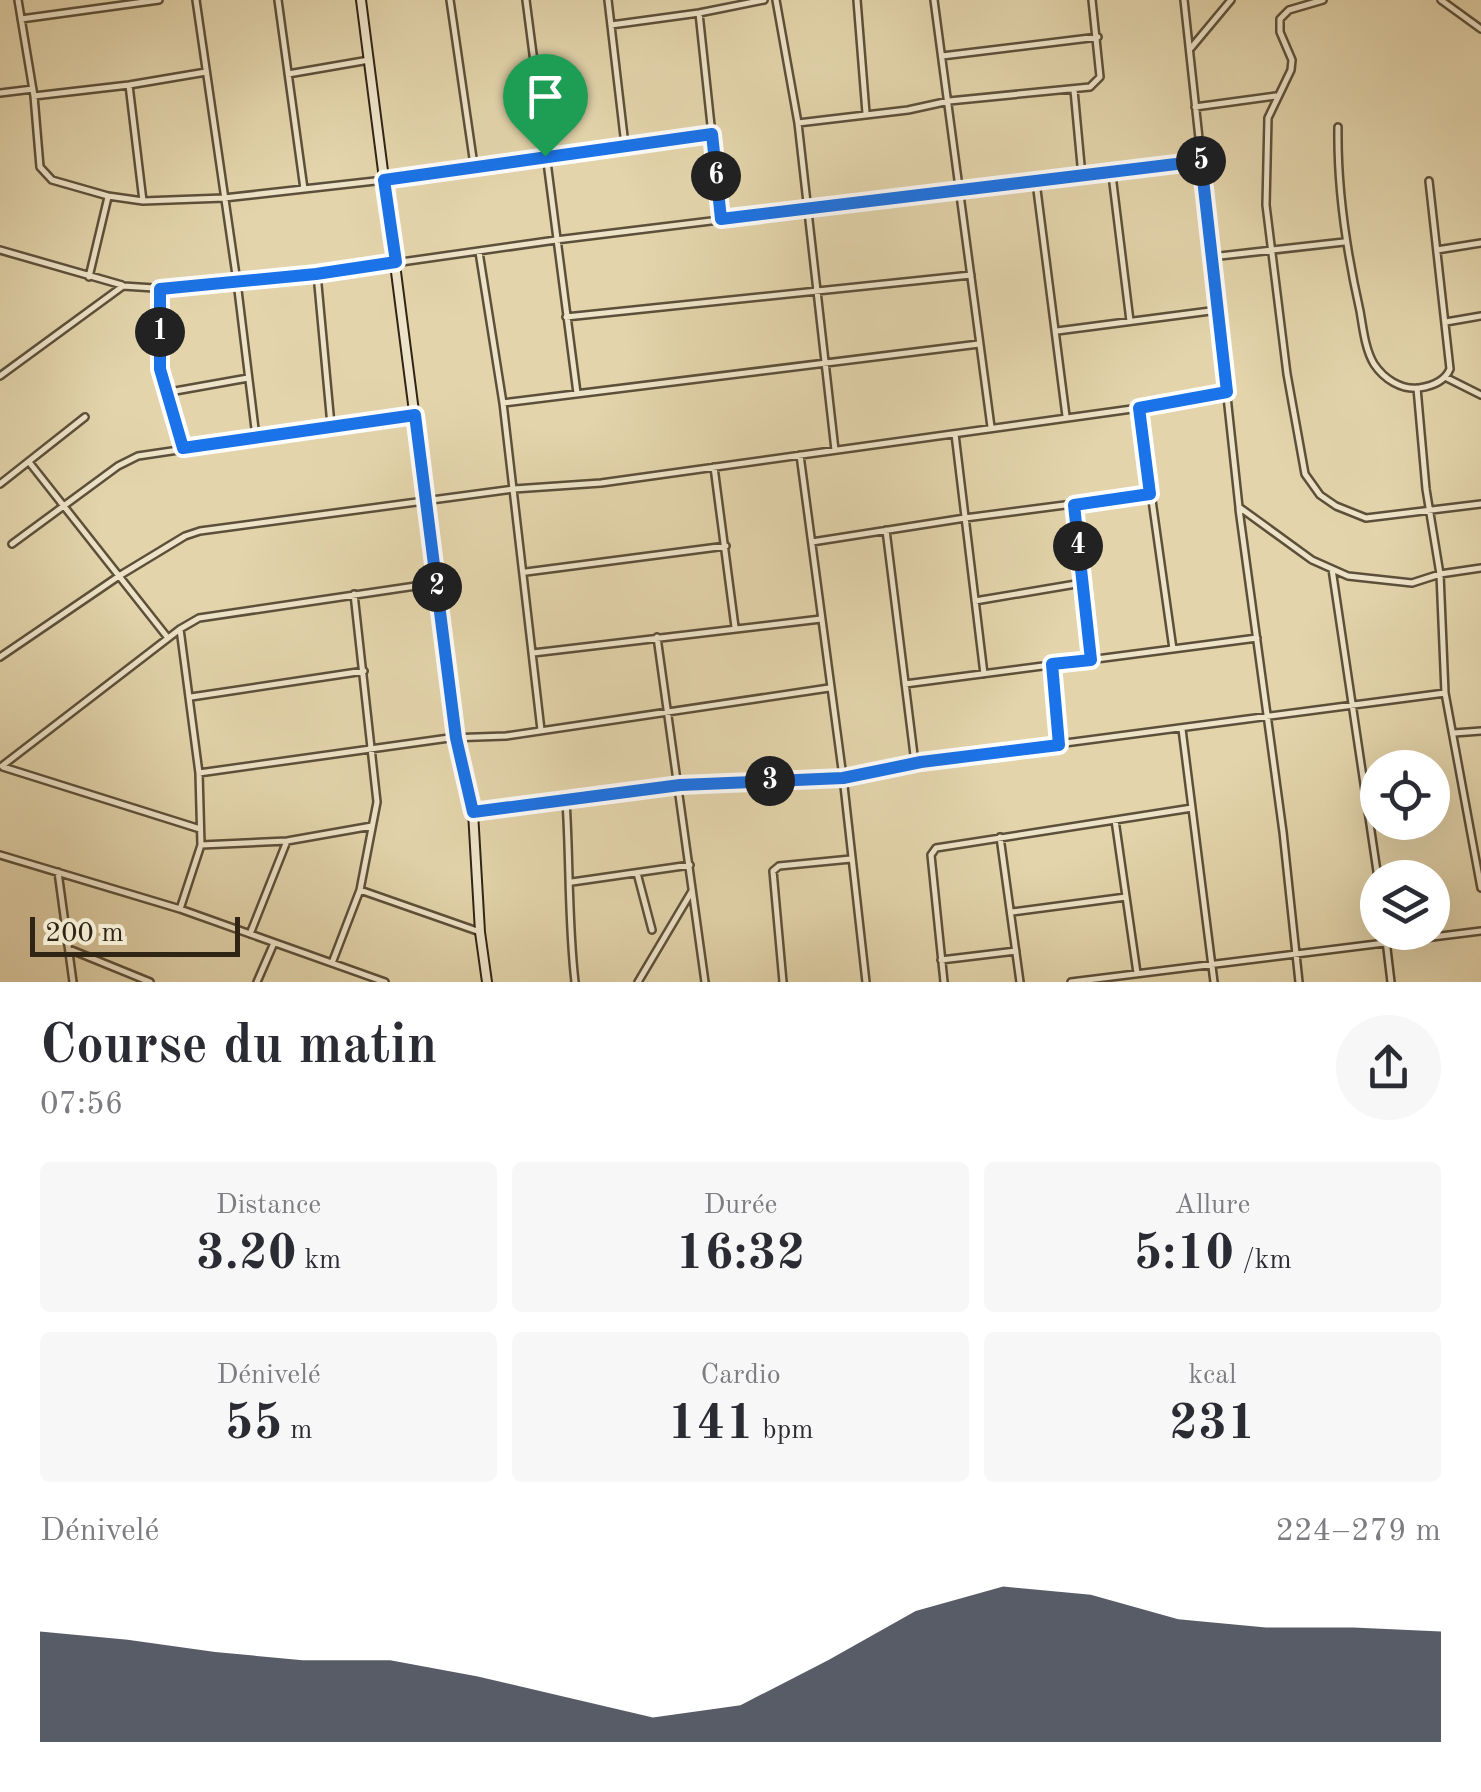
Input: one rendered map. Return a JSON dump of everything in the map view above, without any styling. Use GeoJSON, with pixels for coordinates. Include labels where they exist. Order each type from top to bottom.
{"type":"FeatureCollection","features":[{"type":"Feature","properties":{"kind":"street"},"geometry":{"type":"LineString","coordinates":[[18,0],[40,167],[52,180],[108,196],[143,201],[224,198],[712,134]]}},
{"type":"Feature","properties":{"kind":"street"},"geometry":{"type":"LineString","coordinates":[[21,19],[159,0]]}},
{"type":"Feature","properties":{"kind":"street"},"geometry":{"type":"LineString","coordinates":[[196,0],[256,437]]}},
{"type":"Feature","properties":{"kind":"street"},"geometry":{"type":"LineString","coordinates":[[278,0],[304,189]]}},
{"type":"Feature","properties":{"kind":"street"},"geometry":{"type":"LineString","coordinates":[[361,0],[456,738],[473,812],[486,982]]}},
{"type":"Feature","properties":{"kind":"street"},"geometry":{"type":"LineString","coordinates":[[450,0],[474,165]]}},
{"type":"Feature","properties":{"kind":"street"},"geometry":{"type":"LineString","coordinates":[[526,0],[577,393]]}},
{"type":"Feature","properties":{"kind":"street"},"geometry":{"type":"LineString","coordinates":[[608,0],[625,145]]}},
{"type":"Feature","properties":{"kind":"street"},"geometry":{"type":"LineString","coordinates":[[611,25],[764,0]]}},
{"type":"Feature","properties":{"kind":"street"},"geometry":{"type":"LineString","coordinates":[[776,0],[798,123],[836,450]]}},
{"type":"Feature","properties":{"kind":"street"},"geometry":{"type":"LineString","coordinates":[[857,0],[866,113]]}},
{"type":"Feature","properties":{"kind":"street"},"geometry":{"type":"LineString","coordinates":[[934,0],[991,427]]}},
{"type":"Feature","properties":{"kind":"street"},"geometry":{"type":"LineString","coordinates":[[798,123],[908,110],[948,101],[1090,87],[1100,80],[1092,0]]}},
{"type":"Feature","properties":{"kind":"street"},"geometry":{"type":"LineString","coordinates":[[1184,0],[1239,508],[1299,982]]}},
{"type":"Feature","properties":{"kind":"street"},"geometry":{"type":"LineString","coordinates":[[1188,50],[1231,0]]}},
{"type":"Feature","properties":{"kind":"street"},"geometry":{"type":"LineString","coordinates":[[1324,0],[1289,10],[1280,19],[1280,32],[1292,60],[1291,70],[1266,133],[1266,205],[1294,420],[1305,474],[1336,506],[1366,518],[1481,504]]}},
{"type":"Feature","properties":{"kind":"street"},"geometry":{"type":"LineString","coordinates":[[1441,0],[1481,29]]}},
{"type":"Feature","properties":{"kind":"street"},"geometry":{"type":"LineString","coordinates":[[699,13],[721,219]]}},
{"type":"Feature","properties":{"kind":"street"},"geometry":{"type":"LineString","coordinates":[[942,56],[1098,37]]}},
{"type":"Feature","properties":{"kind":"street"},"geometry":{"type":"LineString","coordinates":[[288,74],[368,60]]}},
{"type":"Feature","properties":{"kind":"street"},"geometry":{"type":"LineString","coordinates":[[0,93],[128,85],[206,72]]}},
{"type":"Feature","properties":{"kind":"street"},"geometry":{"type":"LineString","coordinates":[[128,85],[143,201]]}},
{"type":"Feature","properties":{"kind":"street"},"geometry":{"type":"LineString","coordinates":[[1074,90],[1082,176]]}},
{"type":"Feature","properties":{"kind":"street"},"geometry":{"type":"LineString","coordinates":[[1194,107],[1278,96]]}},
{"type":"Feature","properties":{"kind":"street"},"geometry":{"type":"LineString","coordinates":[[1338,127],[1344,242],[1370,358],[1392,382],[1417,388],[1446,378],[1481,395]]}},
{"type":"Feature","properties":{"kind":"street"},"geometry":{"type":"LineString","coordinates":[[0,250],[123,286],[160,289],[316,274],[556,240],[1201,161]]}},
{"type":"Feature","properties":{"kind":"street"},"geometry":{"type":"LineString","coordinates":[[1112,174],[1130,321]]}},
{"type":"Feature","properties":{"kind":"street"},"geometry":{"type":"LineString","coordinates":[[1428,181],[1451,359],[1446,378]]}},
{"type":"Feature","properties":{"kind":"street"},"geometry":{"type":"LineString","coordinates":[[1036,182],[1066,416]]}},
{"type":"Feature","properties":{"kind":"street"},"geometry":{"type":"LineString","coordinates":[[89,277],[108,196]]}},
{"type":"Feature","properties":{"kind":"street"},"geometry":{"type":"LineString","coordinates":[[1212,256],[1344,242]]}},
{"type":"Feature","properties":{"kind":"street"},"geometry":{"type":"LineString","coordinates":[[1437,250],[1481,243]]}},
{"type":"Feature","properties":{"kind":"street"},"geometry":{"type":"LineString","coordinates":[[480,252],[525,572],[541,730]]}},
{"type":"Feature","properties":{"kind":"street"},"geometry":{"type":"LineString","coordinates":[[316,274],[331,426]]}},
{"type":"Feature","properties":{"kind":"street"},"geometry":{"type":"LineString","coordinates":[[566,317],[971,275]]}},
{"type":"Feature","properties":{"kind":"street"},"geometry":{"type":"LineString","coordinates":[[0,376],[123,286]]}},
{"type":"Feature","properties":{"kind":"street"},"geometry":{"type":"LineString","coordinates":[[160,289],[160,369],[183,448]]}},
{"type":"Feature","properties":{"kind":"street"},"geometry":{"type":"LineString","coordinates":[[1057,331],[1218,310]]}},
{"type":"Feature","properties":{"kind":"street"},"geometry":{"type":"LineString","coordinates":[[1446,322],[1481,316]]}},
{"type":"Feature","properties":{"kind":"street"},"geometry":{"type":"LineString","coordinates":[[503,403],[980,344]]}},
{"type":"Feature","properties":{"kind":"street"},"geometry":{"type":"LineString","coordinates":[[164,393],[248,378]]}},
{"type":"Feature","properties":{"kind":"street"},"geometry":{"type":"LineString","coordinates":[[1417,388],[1440,574],[1445,693],[1481,884]]}},
{"type":"Feature","properties":{"kind":"street"},"geometry":{"type":"LineString","coordinates":[[0,657],[119,576],[200,531],[714,467],[1139,408],[1227,392]]}},
{"type":"Feature","properties":{"kind":"street"},"geometry":{"type":"LineString","coordinates":[[1139,408],[1173,649]]}},
{"type":"Feature","properties":{"kind":"street"},"geometry":{"type":"LineString","coordinates":[[12,544],[126,461],[183,448],[415,415]]}},
{"type":"Feature","properties":{"kind":"street"},"geometry":{"type":"LineString","coordinates":[[0,484],[85,417]]}},
{"type":"Feature","properties":{"kind":"street"},"geometry":{"type":"LineString","coordinates":[[955,434],[984,674]]}},
{"type":"Feature","properties":{"kind":"street"},"geometry":{"type":"LineString","coordinates":[[800,455],[866,982]]}},
{"type":"Feature","properties":{"kind":"street"},"geometry":{"type":"LineString","coordinates":[[29,462],[168,638]]}},
{"type":"Feature","properties":{"kind":"street"},"geometry":{"type":"LineString","coordinates":[[714,467],[735,628]]}},
{"type":"Feature","properties":{"kind":"street"},"geometry":{"type":"LineString","coordinates":[[811,542],[1150,494]]}},
{"type":"Feature","properties":{"kind":"street"},"geometry":{"type":"LineString","coordinates":[[1074,505],[1091,660]]}},
{"type":"Feature","properties":{"kind":"street"},"geometry":{"type":"LineString","coordinates":[[1239,508],[1300,552],[1348,576],[1412,584],[1440,574],[1481,568]]}},
{"type":"Feature","properties":{"kind":"street"},"geometry":{"type":"LineString","coordinates":[[886,530],[914,763]]}},
{"type":"Feature","properties":{"kind":"street"},"geometry":{"type":"LineString","coordinates":[[525,572],[726,546]]}},
{"type":"Feature","properties":{"kind":"street"},"geometry":{"type":"LineString","coordinates":[[1332,569],[1375,860]]}},
{"type":"Feature","properties":{"kind":"street"},"geometry":{"type":"LineString","coordinates":[[975,601],[1082,582]]}},
{"type":"Feature","properties":{"kind":"street"},"geometry":{"type":"LineString","coordinates":[[1,766],[199,618],[436,583]]}},
{"type":"Feature","properties":{"kind":"street"},"geometry":{"type":"LineString","coordinates":[[332,963],[360,890],[377,802],[354,594]]}},
{"type":"Feature","properties":{"kind":"street"},"geometry":{"type":"LineString","coordinates":[[533,653],[820,619]]}},
{"type":"Feature","properties":{"kind":"street"},"geometry":{"type":"LineString","coordinates":[[180,629],[198,773],[201,845],[180,909]]}},
{"type":"Feature","properties":{"kind":"street"},"geometry":{"type":"LineString","coordinates":[[656,637],[705,982]]}},
{"type":"Feature","properties":{"kind":"street"},"geometry":{"type":"LineString","coordinates":[[906,684],[1257,638]]}},
{"type":"Feature","properties":{"kind":"street"},"geometry":{"type":"LineString","coordinates":[[1052,664],[1059,745]]}},
{"type":"Feature","properties":{"kind":"street"},"geometry":{"type":"LineString","coordinates":[[190,697],[364,671]]}},
{"type":"Feature","properties":{"kind":"street"},"geometry":{"type":"LineString","coordinates":[[198,773],[456,738],[487,738],[829,688]]}},
{"type":"Feature","properties":{"kind":"street"},"geometry":{"type":"LineString","coordinates":[[473,812],[680,785],[843,778],[914,763],[1445,693]]}},
{"type":"Feature","properties":{"kind":"street"},"geometry":{"type":"LineString","coordinates":[[1182,729],[1214,982]]}},
{"type":"Feature","properties":{"kind":"street"},"geometry":{"type":"LineString","coordinates":[[1454,734],[1481,731]]}},
{"type":"Feature","properties":{"kind":"street"},"geometry":{"type":"LineString","coordinates":[[1,766],[200,829]]}},
{"type":"Feature","properties":{"kind":"street"},"geometry":{"type":"LineString","coordinates":[[566,800],[572,882],[568,900],[576,981]]}},
{"type":"Feature","properties":{"kind":"street"},"geometry":{"type":"LineString","coordinates":[[944,982],[932,851],[1192,808]]}},
{"type":"Feature","properties":{"kind":"street"},"geometry":{"type":"LineString","coordinates":[[1116,820],[1137,973]]}},
{"type":"Feature","properties":{"kind":"street"},"geometry":{"type":"LineString","coordinates":[[201,845],[287,841],[372,826]]}},
{"type":"Feature","properties":{"kind":"street"},"geometry":{"type":"LineString","coordinates":[[1000,838],[1020,982]]}},
{"type":"Feature","properties":{"kind":"street"},"geometry":{"type":"LineString","coordinates":[[250,934],[287,841]]}},
{"type":"Feature","properties":{"kind":"street"},"geometry":{"type":"LineString","coordinates":[[0,855],[180,909],[386,982]]}},
{"type":"Feature","properties":{"kind":"street"},"geometry":{"type":"LineString","coordinates":[[783,982],[772,870],[851,859]]}},
{"type":"Feature","properties":{"kind":"street"},"geometry":{"type":"LineString","coordinates":[[572,882],[690,865]]}},
{"type":"Feature","properties":{"kind":"street"},"geometry":{"type":"LineString","coordinates":[[58,872],[73,982]]}},
{"type":"Feature","properties":{"kind":"street"},"geometry":{"type":"LineString","coordinates":[[637,873],[652,930]]}},
{"type":"Feature","properties":{"kind":"street"},"geometry":{"type":"LineString","coordinates":[[638,982],[693,888]]}},
{"type":"Feature","properties":{"kind":"street"},"geometry":{"type":"LineString","coordinates":[[360,890],[480,932]]}},
{"type":"Feature","properties":{"kind":"street"},"geometry":{"type":"LineString","coordinates":[[1012,912],[1126,897]]}},
{"type":"Feature","properties":{"kind":"street"},"geometry":{"type":"LineString","coordinates":[[1450,936],[1481,931]]}},
{"type":"Feature","properties":{"kind":"street"},"geometry":{"type":"LineString","coordinates":[[258,982],[274,943]]}},
{"type":"Feature","properties":{"kind":"street"},"geometry":{"type":"LineString","coordinates":[[1071,982],[1360,948]]}},
{"type":"Feature","properties":{"kind":"street"},"geometry":{"type":"LineString","coordinates":[[69,950],[150,982]]}},
{"type":"Feature","properties":{"kind":"street"},"geometry":{"type":"LineString","coordinates":[[1387,950],[1391,982]]}},
{"type":"Feature","properties":{"kind":"street"},"geometry":{"type":"LineString","coordinates":[[941,960],[1016,951]]}},
{"type":"Feature","properties":{"kind":"route"},"geometry":{"type":"LineString","coordinates":[[712,134],[721,219],[1201,161],[1227,392],[1139,408],[1150,494],[1074,505],[1091,660],[1052,664],[1059,745],[921,762],[843,778],[680,785],[473,812],[456,738],[415,415],[183,448],[160,369],[160,289],[396,262],[384,180],[545,156],[712,134]]}}]}
